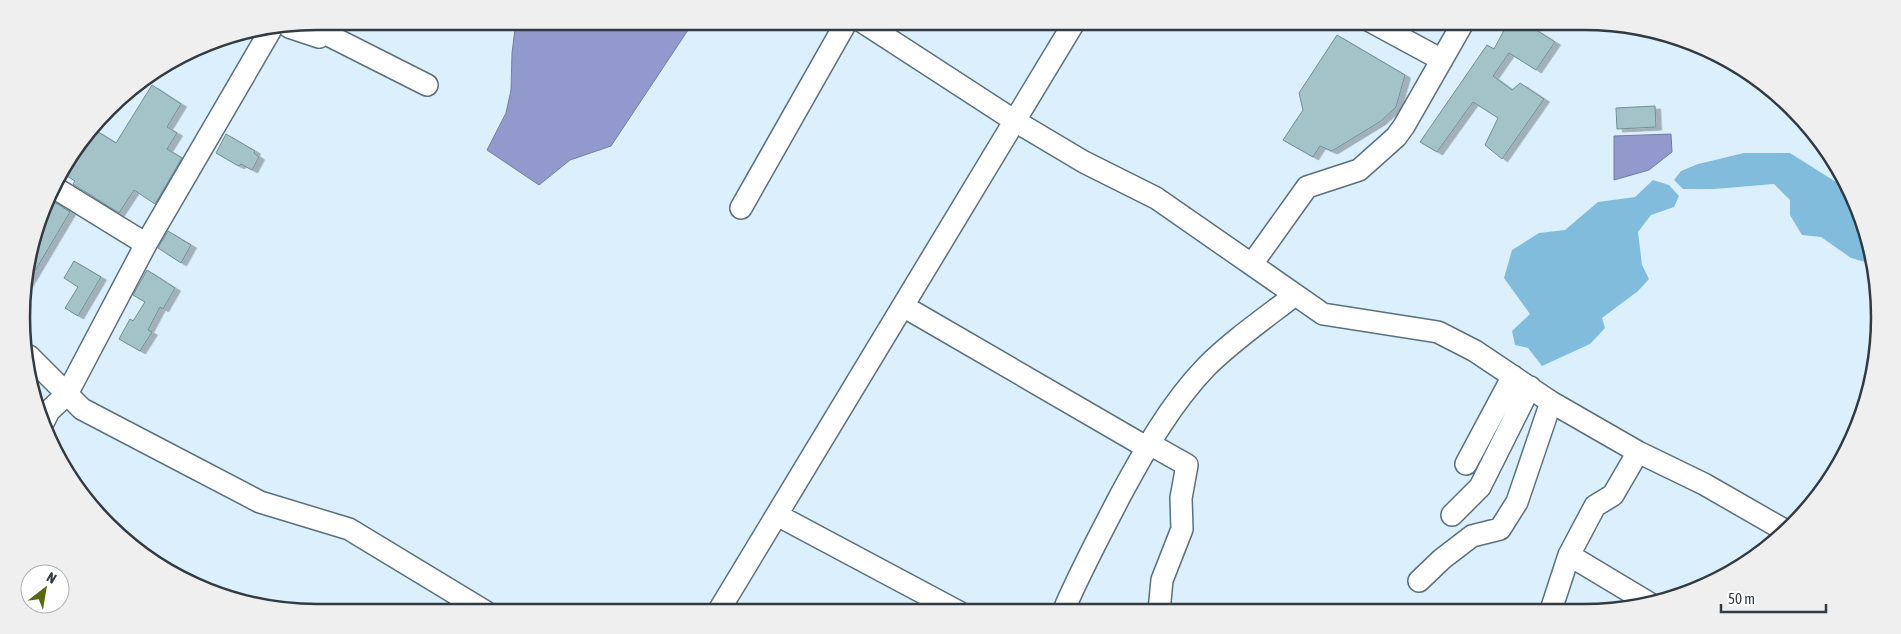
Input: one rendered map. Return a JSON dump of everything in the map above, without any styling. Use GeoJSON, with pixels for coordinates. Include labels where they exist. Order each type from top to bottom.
{"type":"FeatureCollection","features":[{"type":"Feature","properties":{"kind":"street"},"geometry":{"type":"LineString","coordinates":[[301,31],[319,37],[324,30]]}},
{"type":"Feature","properties":{"kind":"street"},"geometry":{"type":"LineString","coordinates":[[331,30],[427,85]]}},
{"type":"Feature","properties":{"kind":"street"},"geometry":{"type":"LineString","coordinates":[[741,208],[842,30]]}},
{"type":"Feature","properties":{"kind":"street"},"geometry":{"type":"LineString","coordinates":[[874,30],[1014,121],[1084,162],[1156,198],[1323,314],[1438,332],[1475,351],[1551,402],[1638,452],[1704,484],[1779,527]]}},
{"type":"Feature","properties":{"kind":"street"},"geometry":{"type":"LineString","coordinates":[[723,604],[1070,30]]}},
{"type":"Feature","properties":{"kind":"street"},"geometry":{"type":"LineString","coordinates":[[1387,30],[1442,60]]}},
{"type":"Feature","properties":{"kind":"street"},"geometry":{"type":"LineString","coordinates":[[1252,264],[1307,187],[1359,170],[1396,137],[1459,30]]}},
{"type":"Feature","properties":{"kind":"street"},"geometry":{"type":"LineString","coordinates":[[47,415],[67,394],[146,244],[268,35]]}},
{"type":"Feature","properties":{"kind":"street"},"geometry":{"type":"LineString","coordinates":[[60,191],[146,244]]}},
{"type":"Feature","properties":{"kind":"street"},"geometry":{"type":"LineString","coordinates":[[1066,604],[1083,566],[1147,445],[1175,404],[1206,367],[1238,338],[1295,295]]}},
{"type":"Feature","properties":{"kind":"street"},"geometry":{"type":"LineString","coordinates":[[903,306],[1147,445],[1188,465],[1181,498],[1182,530],[1162,580],[1160,604]]}},
{"type":"Feature","properties":{"kind":"street"},"geometry":{"type":"LineString","coordinates":[[33,360],[82,409],[260,502],[349,529],[473,604]]}},
{"type":"Feature","properties":{"kind":"street"},"geometry":{"type":"LineString","coordinates":[[1466,464],[1521,382]]}},
{"type":"Feature","properties":{"kind":"street"},"geometry":{"type":"LineString","coordinates":[[1452,515],[1480,487],[1521,382]]}},
{"type":"Feature","properties":{"kind":"street"},"geometry":{"type":"LineString","coordinates":[[1419,581],[1442,559],[1472,536],[1500,529],[1517,502],[1551,402]]}},
{"type":"Feature","properties":{"kind":"street"},"geometry":{"type":"LineString","coordinates":[[1553,604],[1569,555],[1595,506],[1613,495],[1638,452]]}},
{"type":"Feature","properties":{"kind":"street"},"geometry":{"type":"LineString","coordinates":[[777,515],[944,604]]}},
{"type":"Feature","properties":{"kind":"street"},"geometry":{"type":"LineString","coordinates":[[1569,555],[1640,598]]}},
{"type":"Feature","properties":{"kind":"shaded area"},"geometry":{"type":"Polygon","coordinates":[[[515,30],[688,30],[611,146],[570,160],[539,185],[487,150],[506,113],[511,90],[515,30]]]}},
{"type":"Feature","properties":{"kind":"shaded area"},"geometry":{"type":"Polygon","coordinates":[[[1671,134],[1672,152],[1649,170],[1614,180],[1614,136],[1671,134]]]}},
{"type":"Feature","properties":{"kind":"shaded area"},"geometry":{"type":"Polygon","coordinates":[[[1744,153],[1790,153],[1838,183],[1856,225],[1865,262],[1851,258],[1821,237],[1802,235],[1790,215],[1790,200],[1774,184],[1714,189],[1683,189],[1674,180],[1681,171],[1698,164],[1744,153]]]}},
{"type":"Feature","properties":{"kind":"shaded area"},"geometry":{"type":"Polygon","coordinates":[[[1653,180],[1669,185],[1679,196],[1674,207],[1651,215],[1638,232],[1642,265],[1649,279],[1638,291],[1602,318],[1605,328],[1590,344],[1542,366],[1528,348],[1515,345],[1512,331],[1530,314],[1504,278],[1512,250],[1539,233],[1565,230],[1598,202],[1635,197],[1653,180]]]}},
{"type":"Feature","properties":{"kind":"building"},"geometry":{"type":"Polygon","coordinates":[[[1504,30],[1536,30],[1555,42],[1536,70],[1509,53],[1493,76],[1512,90],[1520,83],[1544,99],[1502,159],[1485,145],[1498,118],[1473,102],[1437,152],[1420,142],[1487,45],[1494,49],[1504,30]]]}},
{"type":"Feature","properties":{"kind":"building"},"geometry":{"type":"Polygon","coordinates":[[[1337,35],[1405,75],[1396,107],[1381,121],[1332,151],[1320,146],[1313,157],[1283,140],[1303,110],[1299,93],[1337,35]]]}},
{"type":"Feature","properties":{"kind":"building"},"geometry":{"type":"Polygon","coordinates":[[[152,85],[181,104],[167,127],[177,133],[167,149],[182,158],[155,204],[134,190],[119,213],[73,184],[75,181],[67,176],[98,132],[116,143],[152,85]]]}},
{"type":"Feature","properties":{"kind":"building"},"geometry":{"type":"Polygon","coordinates":[[[1655,106],[1656,127],[1617,129],[1616,108],[1655,106]]]}},
{"type":"Feature","properties":{"kind":"building"},"geometry":{"type":"Polygon","coordinates":[[[226,134],[255,151],[254,153],[259,157],[252,170],[241,164],[239,166],[216,153],[226,134]]]}},
{"type":"Feature","properties":{"kind":"building"},"geometry":{"type":"Polygon","coordinates":[[[54,202],[70,212],[33,274],[45,225],[54,202]]]}},
{"type":"Feature","properties":{"kind":"building"},"geometry":{"type":"Polygon","coordinates":[[[168,231],[191,245],[181,263],[158,248],[168,231]]]}},
{"type":"Feature","properties":{"kind":"building"},"geometry":{"type":"Polygon","coordinates":[[[74,261],[101,277],[78,316],[65,308],[78,287],[64,278],[74,261]]]}},
{"type":"Feature","properties":{"kind":"building"},"geometry":{"type":"Polygon","coordinates":[[[147,270],[175,288],[163,309],[160,307],[148,330],[152,332],[140,351],[119,339],[130,319],[133,321],[145,302],[133,295],[147,270]]]}}]}
